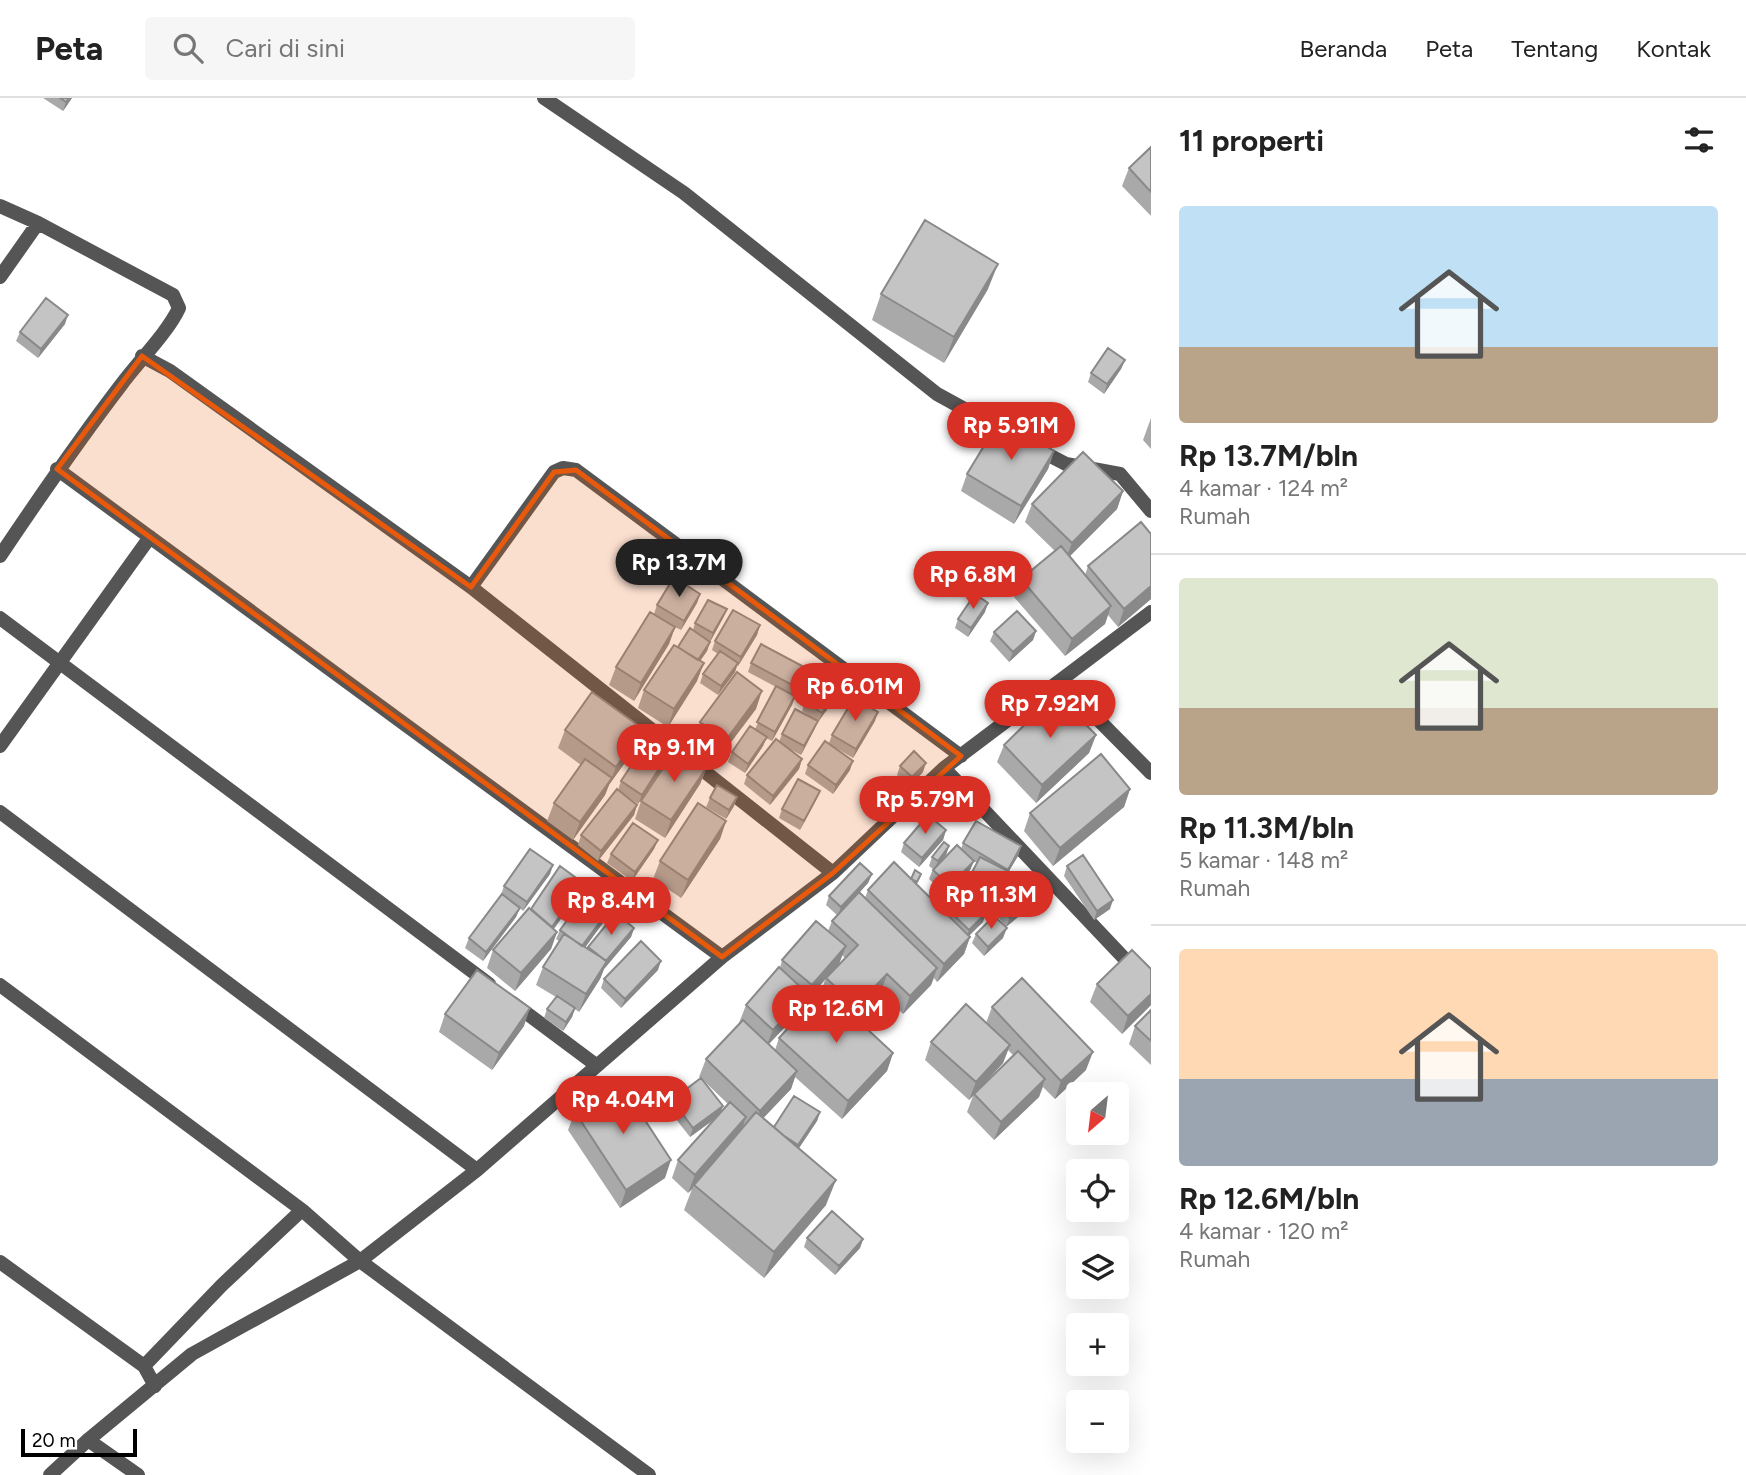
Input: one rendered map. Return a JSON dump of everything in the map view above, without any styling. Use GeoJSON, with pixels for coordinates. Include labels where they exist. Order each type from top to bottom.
{"type":"FeatureCollection","features":[{"type":"Feature","properties":{"kind":"street"},"geometry":{"type":"LineString","coordinates":[[544,98],[684,193],[937,394],[1066,464],[1120,474],[1151,511]]}},
{"type":"Feature","properties":{"kind":"street"},"geometry":{"type":"LineString","coordinates":[[0,206],[38,223],[173,295],[179,308],[174,319],[142,356],[57,469],[0,556]]}},
{"type":"Feature","properties":{"kind":"street"},"geometry":{"type":"LineString","coordinates":[[0,277],[38,223]]}},
{"type":"Feature","properties":{"kind":"street"},"geometry":{"type":"LineString","coordinates":[[142,356],[170,371],[471,587],[833,873]]}},
{"type":"Feature","properties":{"kind":"street"},"geometry":{"type":"LineString","coordinates":[[471,587],[554,472],[563,468],[576,470],[961,755]]}},
{"type":"Feature","properties":{"kind":"street"},"geometry":{"type":"LineString","coordinates":[[57,469],[722,957]]}},
{"type":"Feature","properties":{"kind":"street"},"geometry":{"type":"LineString","coordinates":[[0,746],[150,537]]}},
{"type":"Feature","properties":{"kind":"street"},"geometry":{"type":"LineString","coordinates":[[50,1475],[192,1354],[360,1261],[477,1170],[722,957],[833,873],[944,768],[1151,612]]}},
{"type":"Feature","properties":{"kind":"street"},"geometry":{"type":"LineString","coordinates":[[0,618],[596,1065]]}},
{"type":"Feature","properties":{"kind":"street"},"geometry":{"type":"LineString","coordinates":[[1060,681],[1151,773]]}},
{"type":"Feature","properties":{"kind":"street"},"geometry":{"type":"LineString","coordinates":[[944,768],[1140,975],[1151,983]]}},
{"type":"Feature","properties":{"kind":"street"},"geometry":{"type":"LineString","coordinates":[[0,812],[477,1170]]}},
{"type":"Feature","properties":{"kind":"street"},"geometry":{"type":"LineString","coordinates":[[0,985],[302,1210],[360,1261],[649,1475]]}},
{"type":"Feature","properties":{"kind":"street"},"geometry":{"type":"LineString","coordinates":[[144,1366],[222,1284],[302,1210]]}},
{"type":"Feature","properties":{"kind":"street"},"geometry":{"type":"LineString","coordinates":[[0,1262],[144,1366],[155,1386]]}},
{"type":"Feature","properties":{"kind":"street"},"geometry":{"type":"LineString","coordinates":[[88,1440],[138,1475]]}},
{"type":"Feature","properties":{"kind":"highlighted area"},"geometry":{"type":"Polygon","coordinates":[[[142,356],[471,587],[554,472],[576,470],[961,756],[833,873],[722,957],[57,469],[142,356]]]}},
{"type":"Feature","properties":{"kind":"building"},"geometry":{"type":"Polygon","coordinates":[[[1151,147],[1151,192],[1129,168],[1151,147]]]}},
{"type":"Feature","properties":{"kind":"building"},"geometry":{"type":"Polygon","coordinates":[[[925,220],[998,264],[954,337],[881,294],[925,220]]]}},
{"type":"Feature","properties":{"kind":"building"},"geometry":{"type":"Polygon","coordinates":[[[46,298],[68,315],[41,349],[20,332],[46,298]]]}},
{"type":"Feature","properties":{"kind":"building"},"geometry":{"type":"Polygon","coordinates":[[[1108,348],[1125,360],[1107,384],[1091,373],[1108,348]]]}},
{"type":"Feature","properties":{"kind":"building"},"geometry":{"type":"Polygon","coordinates":[[[1001,418],[1054,451],[1021,506],[967,474],[1001,418]]]}},
{"type":"Feature","properties":{"kind":"building"},"geometry":{"type":"Polygon","coordinates":[[[1083,452],[1123,491],[1072,543],[1032,504],[1083,452]]]}},
{"type":"Feature","properties":{"kind":"building"},"geometry":{"type":"Polygon","coordinates":[[[1141,522],[1151,534],[1151,586],[1124,609],[1088,566],[1141,522]]]}},
{"type":"Feature","properties":{"kind":"building"},"geometry":{"type":"Polygon","coordinates":[[[1061,546],[1111,606],[1072,639],[1021,579],[1061,546]]]}},
{"type":"Feature","properties":{"kind":"building"},"geometry":{"type":"Polygon","coordinates":[[[674,577],[700,594],[684,621],[657,605],[674,577]]]}},
{"type":"Feature","properties":{"kind":"building"},"geometry":{"type":"Polygon","coordinates":[[[975,594],[988,603],[971,628],[958,619],[975,594]]]}},
{"type":"Feature","properties":{"kind":"building"},"geometry":{"type":"Polygon","coordinates":[[[708,600],[727,609],[713,633],[695,623],[708,600]]]}},
{"type":"Feature","properties":{"kind":"building"},"geometry":{"type":"Polygon","coordinates":[[[733,610],[760,625],[741,657],[715,641],[733,610]]]}},
{"type":"Feature","properties":{"kind":"building"},"geometry":{"type":"Polygon","coordinates":[[[1017,611],[1036,631],[1013,652],[994,632],[1017,611]]]}},
{"type":"Feature","properties":{"kind":"building"},"geometry":{"type":"Polygon","coordinates":[[[650,612],[675,627],[641,683],[616,667],[650,612]]]}},
{"type":"Feature","properties":{"kind":"building"},"geometry":{"type":"Polygon","coordinates":[[[690,628],[710,642],[698,660],[678,647],[690,628]]]}},
{"type":"Feature","properties":{"kind":"building"},"geometry":{"type":"Polygon","coordinates":[[[761,644],[804,667],[794,686],[751,663],[761,644]]]}},
{"type":"Feature","properties":{"kind":"building"},"geometry":{"type":"Polygon","coordinates":[[[674,645],[704,663],[674,709],[644,690],[674,645]]]}},
{"type":"Feature","properties":{"kind":"building"},"geometry":{"type":"Polygon","coordinates":[[[720,651],[738,663],[721,686],[703,674],[720,651]]]}},
{"type":"Feature","properties":{"kind":"building"},"geometry":{"type":"Polygon","coordinates":[[[737,672],[762,691],[726,740],[700,722],[737,672]]]}},
{"type":"Feature","properties":{"kind":"building"},"geometry":{"type":"Polygon","coordinates":[[[820,680],[837,691],[822,713],[805,702],[820,680]]]}},
{"type":"Feature","properties":{"kind":"building"},"geometry":{"type":"Polygon","coordinates":[[[776,686],[795,696],[775,732],[757,722],[776,686]]]}},
{"type":"Feature","properties":{"kind":"building"},"geometry":{"type":"Polygon","coordinates":[[[592,692],[643,729],[616,767],[565,730],[592,692]]]}},
{"type":"Feature","properties":{"kind":"building"},"geometry":{"type":"Polygon","coordinates":[[[1056,694],[1096,735],[1042,785],[1004,745],[1056,694]]]}},
{"type":"Feature","properties":{"kind":"building"},"geometry":{"type":"Polygon","coordinates":[[[854,698],[878,712],[856,749],[832,735],[854,698]]]}},
{"type":"Feature","properties":{"kind":"building"},"geometry":{"type":"Polygon","coordinates":[[[795,709],[818,721],[804,746],[782,734],[795,709]]]}},
{"type":"Feature","properties":{"kind":"building"},"geometry":{"type":"Polygon","coordinates":[[[750,726],[767,737],[748,764],[732,752],[750,726]]]}},
{"type":"Feature","properties":{"kind":"building"},"geometry":{"type":"Polygon","coordinates":[[[776,739],[802,759],[773,796],[747,775],[776,739]]]}},
{"type":"Feature","properties":{"kind":"building"},"geometry":{"type":"Polygon","coordinates":[[[825,741],[853,761],[836,785],[808,765],[825,741]]]}},
{"type":"Feature","properties":{"kind":"building"},"geometry":{"type":"Polygon","coordinates":[[[677,747],[707,767],[671,820],[641,801],[677,747]]]}},
{"type":"Feature","properties":{"kind":"building"},"geometry":{"type":"Polygon","coordinates":[[[643,748],[664,761],[642,795],[621,781],[643,748]]]}},
{"type":"Feature","properties":{"kind":"building"},"geometry":{"type":"Polygon","coordinates":[[[914,751],[926,763],[912,777],[900,766],[914,751]]]}},
{"type":"Feature","properties":{"kind":"building"},"geometry":{"type":"Polygon","coordinates":[[[1101,754],[1130,789],[1060,848],[1030,813],[1101,754]]]}},
{"type":"Feature","properties":{"kind":"building"},"geometry":{"type":"Polygon","coordinates":[[[585,759],[612,778],[580,822],[554,803],[585,759]]]}},
{"type":"Feature","properties":{"kind":"building"},"geometry":{"type":"Polygon","coordinates":[[[798,779],[820,791],[804,821],[782,809],[798,779]]]}},
{"type":"Feature","properties":{"kind":"building"},"geometry":{"type":"Polygon","coordinates":[[[717,785],[737,797],[729,810],[710,798],[717,785]]]}},
{"type":"Feature","properties":{"kind":"building"},"geometry":{"type":"Polygon","coordinates":[[[617,789],[637,805],[601,851],[581,835],[617,789]]]}},
{"type":"Feature","properties":{"kind":"building"},"geometry":{"type":"Polygon","coordinates":[[[698,803],[726,821],[688,880],[660,861],[698,803]]]}},
{"type":"Feature","properties":{"kind":"building"},"geometry":{"type":"Polygon","coordinates":[[[928,815],[946,830],[922,858],[904,843],[928,815]]]}},
{"type":"Feature","properties":{"kind":"building"},"geometry":{"type":"Polygon","coordinates":[[[976,821],[1021,846],[1008,870],[963,843],[976,821]]]}},
{"type":"Feature","properties":{"kind":"building"},"geometry":{"type":"Polygon","coordinates":[[[633,823],[658,840],[635,872],[611,854],[633,823]]]}},
{"type":"Feature","properties":{"kind":"building"},"geometry":{"type":"Polygon","coordinates":[[[944,842],[949,846],[938,861],[932,857],[944,842]]]}},
{"type":"Feature","properties":{"kind":"building"},"geometry":{"type":"Polygon","coordinates":[[[957,845],[974,861],[950,886],[933,870],[957,845]]]}},
{"type":"Feature","properties":{"kind":"building"},"geometry":{"type":"Polygon","coordinates":[[[530,849],[553,865],[527,902],[504,886],[530,849]]]}},
{"type":"Feature","properties":{"kind":"building"},"geometry":{"type":"Polygon","coordinates":[[[1083,855],[1113,900],[1097,911],[1067,866],[1083,855]]]}},
{"type":"Feature","properties":{"kind":"building"},"geometry":{"type":"Polygon","coordinates":[[[980,857],[1010,872],[997,898],[967,882],[980,857]]]}},
{"type":"Feature","properties":{"kind":"building"},"geometry":{"type":"Polygon","coordinates":[[[894,862],[970,937],[944,964],[868,890],[894,862]]]}},
{"type":"Feature","properties":{"kind":"building"},"geometry":{"type":"Polygon","coordinates":[[[860,863],[872,874],[841,907],[829,896],[860,863]]]}},
{"type":"Feature","properties":{"kind":"building"},"geometry":{"type":"Polygon","coordinates":[[[560,866],[583,883],[552,927],[531,909],[560,866]]]}},
{"type":"Feature","properties":{"kind":"building"},"geometry":{"type":"Polygon","coordinates":[[[915,870],[921,874],[917,882],[911,879],[915,870]]]}},
{"type":"Feature","properties":{"kind":"building"},"geometry":{"type":"Polygon","coordinates":[[[1032,873],[1045,889],[1010,918],[997,902],[1032,873]]]}},
{"type":"Feature","properties":{"kind":"building"},"geometry":{"type":"Polygon","coordinates":[[[957,884],[986,913],[969,930],[939,901],[957,884]]]}},
{"type":"Feature","properties":{"kind":"building"},"geometry":{"type":"Polygon","coordinates":[[[859,892],[937,968],[910,996],[887,974],[856,1006],[826,978],[858,945],[832,921],[859,892]]]}},
{"type":"Feature","properties":{"kind":"building"},"geometry":{"type":"Polygon","coordinates":[[[502,894],[520,908],[486,952],[469,938],[502,894]]]}},
{"type":"Feature","properties":{"kind":"building"},"geometry":{"type":"Polygon","coordinates":[[[586,895],[608,911],[582,946],[560,930],[586,895]]]}},
{"type":"Feature","properties":{"kind":"building"},"geometry":{"type":"Polygon","coordinates":[[[529,908],[557,932],[521,973],[493,950],[529,908]]]}},
{"type":"Feature","properties":{"kind":"building"},"geometry":{"type":"Polygon","coordinates":[[[616,913],[634,928],[606,961],[588,947],[616,913]]]}},
{"type":"Feature","properties":{"kind":"building"},"geometry":{"type":"Polygon","coordinates":[[[994,916],[1007,928],[988,947],[976,934],[994,916]]]}},
{"type":"Feature","properties":{"kind":"building"},"geometry":{"type":"Polygon","coordinates":[[[816,921],[846,946],[812,985],[782,960],[816,921]]]}},
{"type":"Feature","properties":{"kind":"building"},"geometry":{"type":"Polygon","coordinates":[[[564,934],[607,961],[586,994],[543,967],[564,934]]]}},
{"type":"Feature","properties":{"kind":"building"},"geometry":{"type":"Polygon","coordinates":[[[641,941],[661,961],[625,999],[604,979],[641,941]]]}},
{"type":"Feature","properties":{"kind":"building"},"geometry":{"type":"Polygon","coordinates":[[[1132,950],[1151,969],[1151,994],[1128,1016],[1097,984],[1132,950]]]}},
{"type":"Feature","properties":{"kind":"building"},"geometry":{"type":"Polygon","coordinates":[[[779,967],[807,993],[773,1030],[746,1005],[779,967]]]}},
{"type":"Feature","properties":{"kind":"building"},"geometry":{"type":"Polygon","coordinates":[[[477,970],[530,1008],[499,1053],[445,1014],[477,970]]]}},
{"type":"Feature","properties":{"kind":"building"},"geometry":{"type":"Polygon","coordinates":[[[1022,978],[1093,1052],[1061,1081],[992,1007],[1022,978]]]}},
{"type":"Feature","properties":{"kind":"building"},"geometry":{"type":"Polygon","coordinates":[[[824,989],[893,1053],[848,1101],[779,1038],[824,989]]]}},
{"type":"Feature","properties":{"kind":"building"},"geometry":{"type":"Polygon","coordinates":[[[557,996],[575,1008],[566,1022],[547,1009],[557,996]]]}},
{"type":"Feature","properties":{"kind":"building"},"geometry":{"type":"Polygon","coordinates":[[[966,1004],[1010,1045],[976,1082],[931,1042],[966,1004]]]}},
{"type":"Feature","properties":{"kind":"building"},"geometry":{"type":"Polygon","coordinates":[[[1151,1010],[1151,1041],[1135,1026],[1151,1010]]]}},
{"type":"Feature","properties":{"kind":"building"},"geometry":{"type":"Polygon","coordinates":[[[743,1020],[797,1071],[760,1111],[706,1059],[743,1020]]]}},
{"type":"Feature","properties":{"kind":"building"},"geometry":{"type":"Polygon","coordinates":[[[1018,1051],[1045,1079],[1001,1122],[974,1094],[1018,1051]]]}},
{"type":"Feature","properties":{"kind":"building"},"geometry":{"type":"Polygon","coordinates":[[[701,1078],[723,1106],[693,1128],[672,1100],[701,1078]]]}},
{"type":"Feature","properties":{"kind":"building"},"geometry":{"type":"Polygon","coordinates":[[[620,1082],[671,1160],[626,1190],[575,1112],[620,1082]]]}},
{"type":"Feature","properties":{"kind":"building"},"geometry":{"type":"Polygon","coordinates":[[[794,1096],[820,1112],[798,1145],[774,1127],[794,1096]]]}},
{"type":"Feature","properties":{"kind":"building"},"geometry":{"type":"Polygon","coordinates":[[[730,1102],[746,1117],[695,1175],[678,1160],[730,1102]]]}},
{"type":"Feature","properties":{"kind":"building"},"geometry":{"type":"Polygon","coordinates":[[[756,1112],[836,1180],[774,1252],[694,1185],[756,1112]]]}},
{"type":"Feature","properties":{"kind":"building"},"geometry":{"type":"Polygon","coordinates":[[[832,1211],[863,1239],[839,1266],[807,1238],[832,1211]]]}}]}
